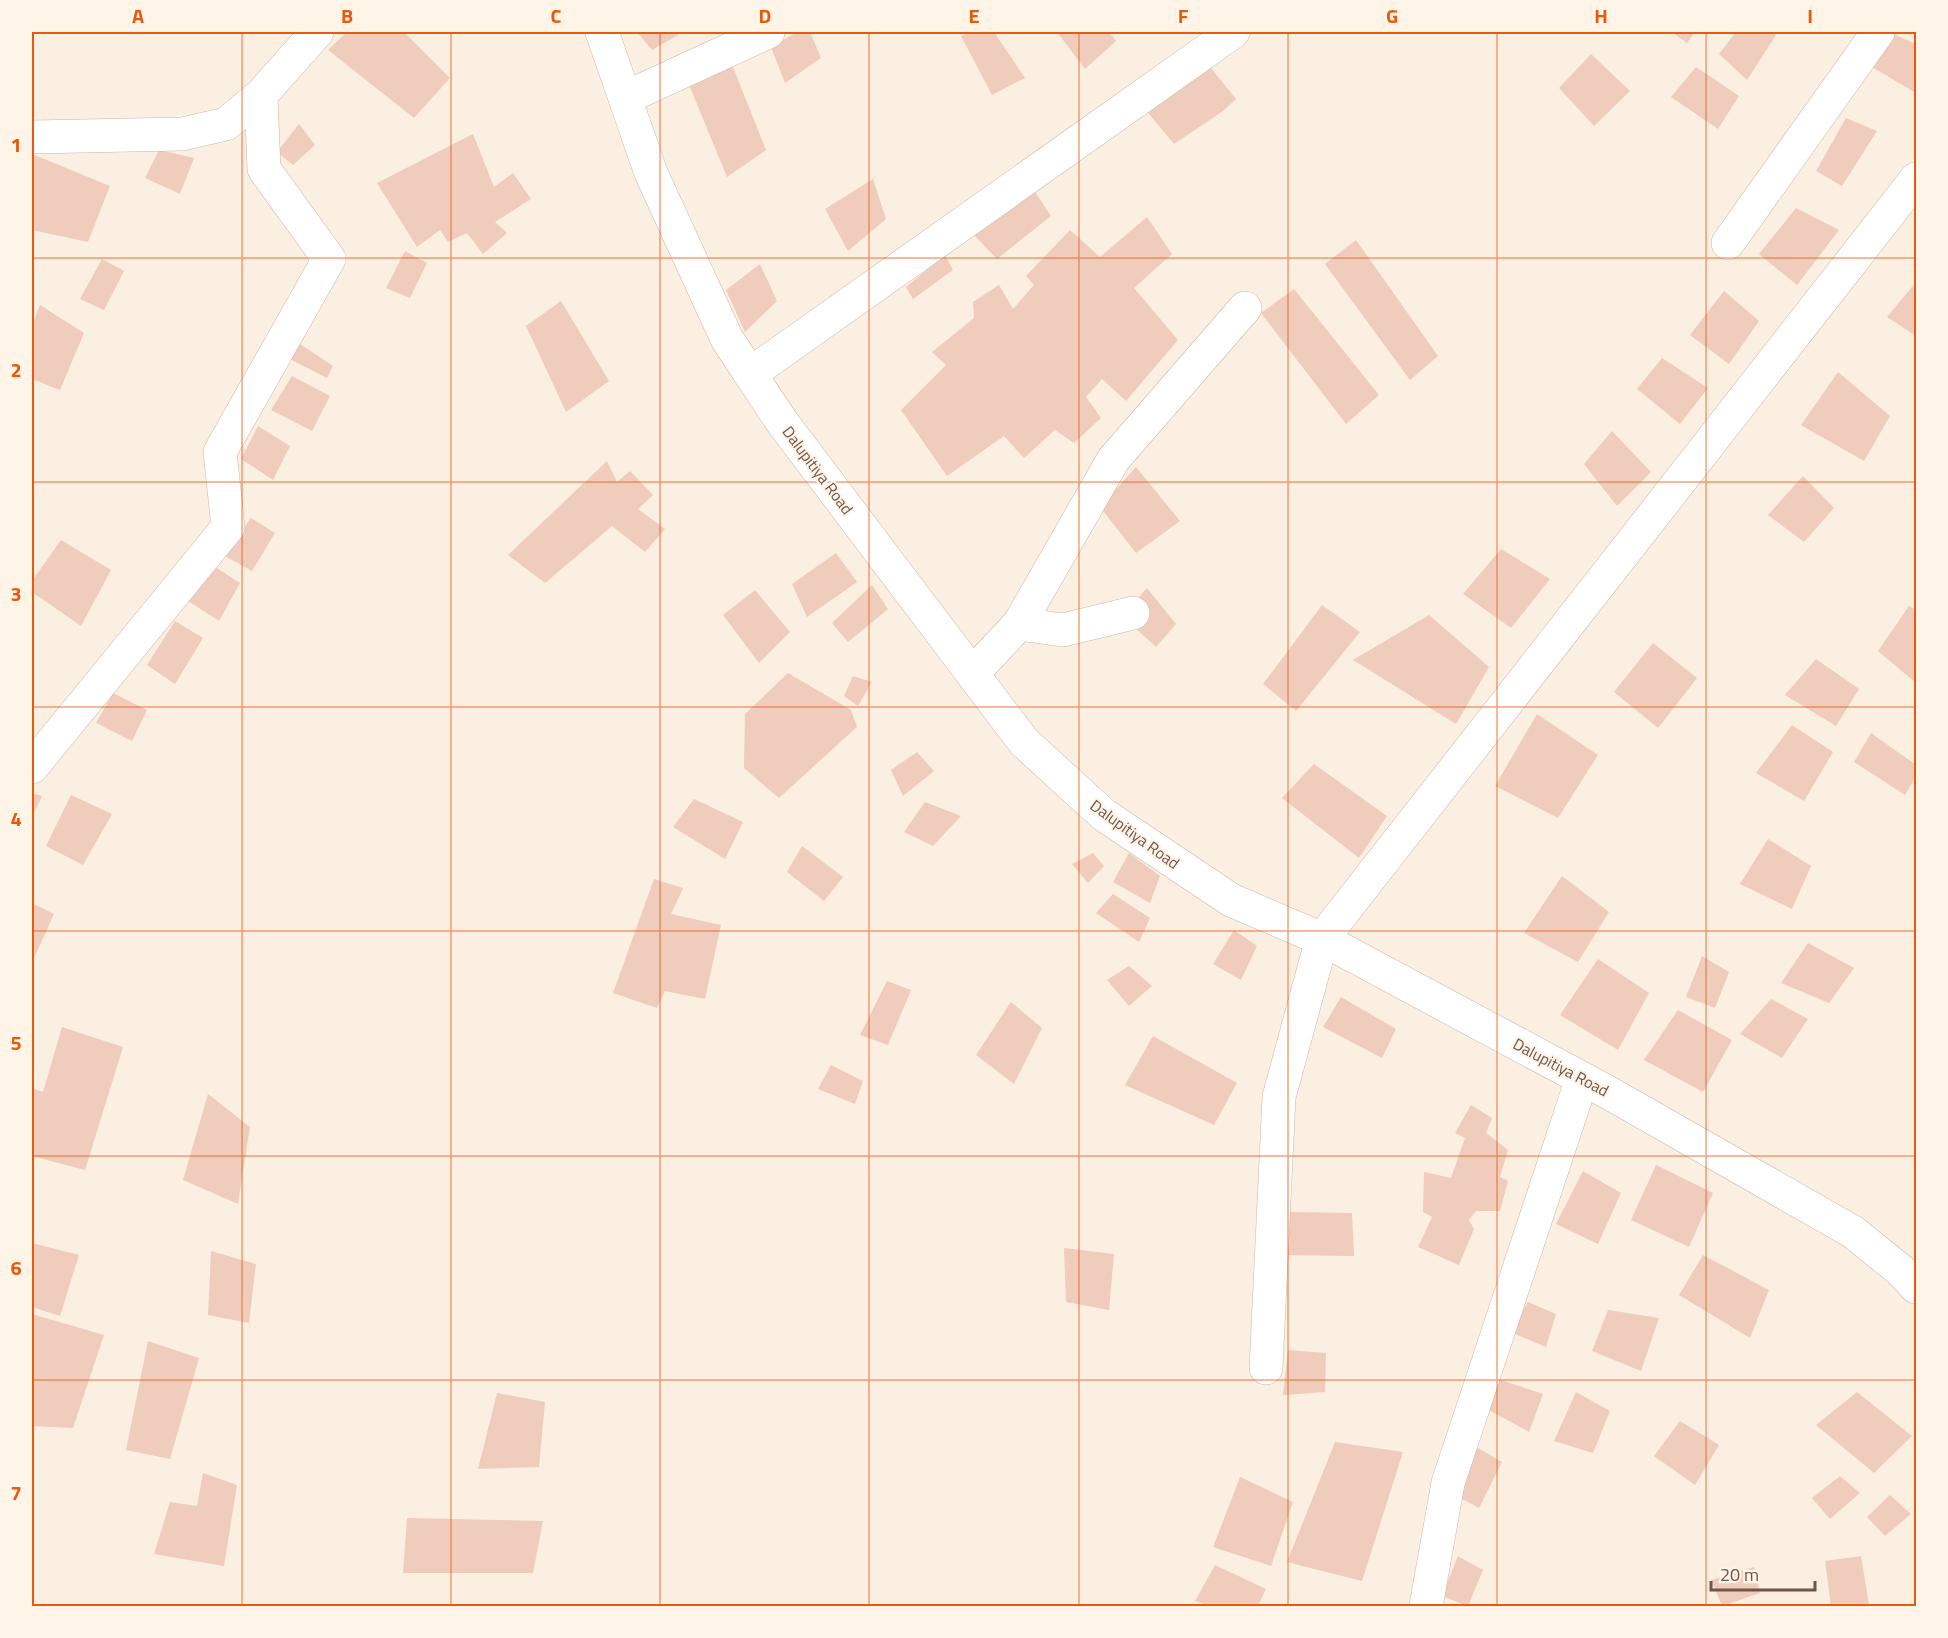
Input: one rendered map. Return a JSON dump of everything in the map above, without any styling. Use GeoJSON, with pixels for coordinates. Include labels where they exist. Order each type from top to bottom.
{"type":"FeatureCollection","features":[{"type":"Feature","properties":{"kind":"street"},"geometry":{"type":"LineString","coordinates":[[32,137],[182,134],[226,124],[261,95],[317,32]]}},
{"type":"Feature","properties":{"kind":"street","name":"Dalupitiya Road"},"geometry":{"type":"LineString","coordinates":[[602,32],[651,173],[727,339],[782,422],[1024,742],[1104,815],[1231,900],[1322,939],[1582,1078],[1853,1232],[1900,1270],[1917,1287]]}},
{"type":"Feature","properties":{"kind":"street"},"geometry":{"type":"LineString","coordinates":[[625,98],[768,32]]}},
{"type":"Feature","properties":{"kind":"street"},"geometry":{"type":"LineString","coordinates":[[750,374],[1233,32]]}},
{"type":"Feature","properties":{"kind":"street"},"geometry":{"type":"LineString","coordinates":[[1728,243],[1878,32]]}},
{"type":"Feature","properties":{"kind":"street"},"geometry":{"type":"LineString","coordinates":[[32,767],[228,527],[220,452],[330,259],[264,169],[261,95]]}},
{"type":"Feature","properties":{"kind":"street"},"geometry":{"type":"LineString","coordinates":[[1266,1368],[1279,1097],[1322,939],[1917,179]]}},
{"type":"Feature","properties":{"kind":"street"},"geometry":{"type":"LineString","coordinates":[[973,673],[1019,624],[1113,460],[1245,308]]}},
{"type":"Feature","properties":{"kind":"street"},"geometry":{"type":"LineString","coordinates":[[1019,624],[1063,630],[1133,613]]}},
{"type":"Feature","properties":{"kind":"street"},"geometry":{"type":"LineString","coordinates":[[1426,1606],[1448,1483],[1582,1078]]}},
{"type":"Feature","properties":{"kind":"building"},"geometry":{"type":"Polygon","coordinates":[[[347,32],[404,32],[450,78],[414,118],[328,50],[347,32]]]}},
{"type":"Feature","properties":{"kind":"building"},"geometry":{"type":"Polygon","coordinates":[[[637,32],[683,32],[652,50],[637,32]]]}},
{"type":"Feature","properties":{"kind":"building"},"geometry":{"type":"Polygon","coordinates":[[[797,32],[810,32],[821,58],[785,83],[771,47],[797,32]]]}},
{"type":"Feature","properties":{"kind":"building"},"geometry":{"type":"Polygon","coordinates":[[[972,32],[994,32],[1025,78],[992,95],[961,36],[972,32]]]}},
{"type":"Feature","properties":{"kind":"building"},"geometry":{"type":"Polygon","coordinates":[[[1057,32],[1109,32],[1116,41],[1085,69],[1057,32]]]}},
{"type":"Feature","properties":{"kind":"building"},"geometry":{"type":"Polygon","coordinates":[[[1672,32],[1695,32],[1687,43],[1672,32]]]}},
{"type":"Feature","properties":{"kind":"building"},"geometry":{"type":"Polygon","coordinates":[[[1736,32],[1772,32],[1776,35],[1747,80],[1719,54],[1736,32]]]}},
{"type":"Feature","properties":{"kind":"building"},"geometry":{"type":"Polygon","coordinates":[[[1891,33],[1916,44],[1916,93],[1870,66],[1891,33]]]}},
{"type":"Feature","properties":{"kind":"building"},"geometry":{"type":"Polygon","coordinates":[[[1591,54],[1630,91],[1594,126],[1559,88],[1591,54]]]}},
{"type":"Feature","properties":{"kind":"building"},"geometry":{"type":"Polygon","coordinates":[[[729,57],[766,150],[727,177],[687,80],[729,57]]]}},
{"type":"Feature","properties":{"kind":"building"},"geometry":{"type":"Polygon","coordinates":[[[1696,67],[1739,96],[1718,129],[1671,97],[1696,67]]]}},
{"type":"Feature","properties":{"kind":"building"},"geometry":{"type":"Polygon","coordinates":[[[1211,68],[1236,99],[1223,111],[1174,144],[1145,109],[1211,68]]]}},
{"type":"Feature","properties":{"kind":"building"},"geometry":{"type":"Polygon","coordinates":[[[1846,118],[1877,131],[1842,186],[1816,171],[1846,118]]]}},
{"type":"Feature","properties":{"kind":"building"},"geometry":{"type":"Polygon","coordinates":[[[299,124],[315,145],[293,165],[277,152],[299,124]]]}},
{"type":"Feature","properties":{"kind":"building"},"geometry":{"type":"Polygon","coordinates":[[[473,134],[494,187],[513,173],[531,199],[495,222],[507,233],[483,254],[467,233],[448,242],[440,230],[417,247],[377,183],[473,134]]]}},
{"type":"Feature","properties":{"kind":"building"},"geometry":{"type":"Polygon","coordinates":[[[159,150],[194,158],[180,194],[145,178],[159,150]]]}},
{"type":"Feature","properties":{"kind":"building"},"geometry":{"type":"Polygon","coordinates":[[[32,154],[110,186],[88,242],[32,230],[32,154]]]}},
{"type":"Feature","properties":{"kind":"building"},"geometry":{"type":"Polygon","coordinates":[[[873,179],[886,219],[848,251],[825,209],[873,179]]]}},
{"type":"Feature","properties":{"kind":"building"},"geometry":{"type":"Polygon","coordinates":[[[1033,189],[1051,216],[997,259],[974,235],[1033,189]]]}},
{"type":"Feature","properties":{"kind":"building"},"geometry":{"type":"Polygon","coordinates":[[[1796,208],[1839,230],[1797,285],[1759,254],[1796,208]]]}},
{"type":"Feature","properties":{"kind":"building"},"geometry":{"type":"Polygon","coordinates":[[[1147,217],[1172,254],[1134,288],[1178,340],[1126,401],[1102,379],[1086,397],[1101,418],[1074,443],[1055,430],[1024,458],[1004,436],[947,476],[901,410],[946,365],[932,352],[974,318],[973,302],[999,285],[1013,309],[1034,285],[1026,276],[1070,230],[1100,257],[1147,217]]]}},
{"type":"Feature","properties":{"kind":"building"},"geometry":{"type":"Polygon","coordinates":[[[1356,240],[1438,356],[1410,380],[1325,264],[1356,240]]]}},
{"type":"Feature","properties":{"kind":"building"},"geometry":{"type":"Polygon","coordinates":[[[405,251],[427,263],[410,298],[386,288],[405,251]]]}},
{"type":"Feature","properties":{"kind":"building"},"geometry":{"type":"Polygon","coordinates":[[[945,255],[953,270],[913,299],[906,287],[945,255]]]}},
{"type":"Feature","properties":{"kind":"building"},"geometry":{"type":"Polygon","coordinates":[[[102,259],[124,271],[104,310],[80,299],[102,259]]]}},
{"type":"Feature","properties":{"kind":"building"},"geometry":{"type":"Polygon","coordinates":[[[760,264],[777,301],[745,332],[726,290],[760,264]]]}},
{"type":"Feature","properties":{"kind":"building"},"geometry":{"type":"Polygon","coordinates":[[[1916,282],[1916,336],[1887,317],[1916,282]]]}},
{"type":"Feature","properties":{"kind":"building"},"geometry":{"type":"Polygon","coordinates":[[[1294,289],[1379,395],[1346,424],[1261,313],[1294,289]]]}},
{"type":"Feature","properties":{"kind":"building"},"geometry":{"type":"Polygon","coordinates":[[[1724,291],[1759,321],[1729,364],[1690,335],[1724,291]]]}},
{"type":"Feature","properties":{"kind":"building"},"geometry":{"type":"Polygon","coordinates":[[[561,301],[609,381],[566,412],[526,326],[561,301]]]}},
{"type":"Feature","properties":{"kind":"building"},"geometry":{"type":"Polygon","coordinates":[[[40,305],[84,333],[60,390],[32,379],[32,325],[40,305]]]}},
{"type":"Feature","properties":{"kind":"building"},"geometry":{"type":"Polygon","coordinates":[[[294,340],[333,366],[327,378],[286,357],[294,340]]]}},
{"type":"Feature","properties":{"kind":"building"},"geometry":{"type":"Polygon","coordinates":[[[1662,358],[1708,388],[1680,424],[1637,389],[1662,358]]]}},
{"type":"Feature","properties":{"kind":"building"},"geometry":{"type":"Polygon","coordinates":[[[1838,372],[1890,416],[1864,461],[1801,425],[1838,372]]]}},
{"type":"Feature","properties":{"kind":"building"},"geometry":{"type":"Polygon","coordinates":[[[292,376],[330,396],[312,431],[271,410],[292,376]]]}},
{"type":"Feature","properties":{"kind":"building"},"geometry":{"type":"Polygon","coordinates":[[[258,426],[290,446],[273,480],[241,459],[258,426]]]}},
{"type":"Feature","properties":{"kind":"building"},"geometry":{"type":"Polygon","coordinates":[[[1612,431],[1651,472],[1617,506],[1584,464],[1612,431]]]}},
{"type":"Feature","properties":{"kind":"building"},"geometry":{"type":"Polygon","coordinates":[[[607,461],[617,482],[630,471],[653,495],[638,509],[665,529],[645,552],[612,526],[545,583],[508,555],[607,461]]]}},
{"type":"Feature","properties":{"kind":"building"},"geometry":{"type":"Polygon","coordinates":[[[1136,467],[1180,521],[1136,553],[1100,507],[1136,467]]]}},
{"type":"Feature","properties":{"kind":"building"},"geometry":{"type":"Polygon","coordinates":[[[1803,476],[1834,508],[1804,542],[1768,515],[1803,476]]]}},
{"type":"Feature","properties":{"kind":"building"},"geometry":{"type":"Polygon","coordinates":[[[251,518],[275,533],[252,571],[225,556],[251,518]]]}},
{"type":"Feature","properties":{"kind":"building"},"geometry":{"type":"Polygon","coordinates":[[[61,540],[111,570],[81,626],[32,592],[32,581],[61,540]]]}},
{"type":"Feature","properties":{"kind":"building"},"geometry":{"type":"Polygon","coordinates":[[[1501,549],[1550,579],[1511,628],[1463,594],[1501,549]]]}},
{"type":"Feature","properties":{"kind":"building"},"geometry":{"type":"Polygon","coordinates":[[[836,553],[857,582],[807,617],[792,584],[836,553]]]}},
{"type":"Feature","properties":{"kind":"building"},"geometry":{"type":"Polygon","coordinates":[[[209,563],[240,583],[219,621],[182,597],[209,563]]]}},
{"type":"Feature","properties":{"kind":"building"},"geometry":{"type":"Polygon","coordinates":[[[872,585],[888,609],[848,642],[832,623],[872,585]]]}},
{"type":"Feature","properties":{"kind":"building"},"geometry":{"type":"Polygon","coordinates":[[[1147,588],[1176,624],[1156,647],[1122,616],[1147,588]]]}},
{"type":"Feature","properties":{"kind":"building"},"geometry":{"type":"Polygon","coordinates":[[[755,590],[790,632],[759,663],[723,615],[755,590]]]}},
{"type":"Feature","properties":{"kind":"building"},"geometry":{"type":"Polygon","coordinates":[[[1322,605],[1360,632],[1296,711],[1263,684],[1322,605]]]}},
{"type":"Feature","properties":{"kind":"building"},"geometry":{"type":"Polygon","coordinates":[[[1909,606],[1916,610],[1916,683],[1878,651],[1909,606]]]}},
{"type":"Feature","properties":{"kind":"building"},"geometry":{"type":"Polygon","coordinates":[[[1429,615],[1489,667],[1456,724],[1353,660],[1429,615]]]}},
{"type":"Feature","properties":{"kind":"building"},"geometry":{"type":"Polygon","coordinates":[[[175,621],[203,638],[175,684],[147,665],[175,621]]]}},
{"type":"Feature","properties":{"kind":"building"},"geometry":{"type":"Polygon","coordinates":[[[1653,643],[1697,678],[1658,728],[1614,692],[1653,643]]]}},
{"type":"Feature","properties":{"kind":"building"},"geometry":{"type":"Polygon","coordinates":[[[1816,659],[1859,689],[1836,726],[1785,695],[1816,659]]]}},
{"type":"Feature","properties":{"kind":"building"},"geometry":{"type":"Polygon","coordinates":[[[788,673],[851,710],[857,727],[779,798],[744,768],[745,714],[788,673]]]}},
{"type":"Feature","properties":{"kind":"building"},"geometry":{"type":"Polygon","coordinates":[[[853,676],[872,682],[858,706],[844,696],[853,676]]]}},
{"type":"Feature","properties":{"kind":"building"},"geometry":{"type":"Polygon","coordinates":[[[113,693],[147,710],[132,741],[96,723],[113,693]]]}},
{"type":"Feature","properties":{"kind":"building"},"geometry":{"type":"Polygon","coordinates":[[[1537,714],[1598,755],[1558,818],[1495,786],[1537,714]]]}},
{"type":"Feature","properties":{"kind":"building"},"geometry":{"type":"Polygon","coordinates":[[[1792,725],[1833,752],[1804,801],[1756,773],[1792,725]]]}},
{"type":"Feature","properties":{"kind":"building"},"geometry":{"type":"Polygon","coordinates":[[[1871,733],[1916,765],[1916,776],[1905,795],[1854,762],[1871,733]]]}},
{"type":"Feature","properties":{"kind":"building"},"geometry":{"type":"Polygon","coordinates":[[[917,752],[934,771],[903,796],[891,770],[917,752]]]}},
{"type":"Feature","properties":{"kind":"building"},"geometry":{"type":"Polygon","coordinates":[[[1314,764],[1387,816],[1359,858],[1282,798],[1314,764]]]}},
{"type":"Feature","properties":{"kind":"building"},"geometry":{"type":"Polygon","coordinates":[[[32,793],[42,796],[32,817],[32,793]]]}},
{"type":"Feature","properties":{"kind":"building"},"geometry":{"type":"Polygon","coordinates":[[[71,795],[112,814],[83,865],[46,846],[71,795]]]}},
{"type":"Feature","properties":{"kind":"building"},"geometry":{"type":"Polygon","coordinates":[[[694,799],[743,822],[725,859],[673,827],[694,799]]]}},
{"type":"Feature","properties":{"kind":"building"},"geometry":{"type":"Polygon","coordinates":[[[925,802],[961,816],[933,846],[904,832],[925,802]]]}},
{"type":"Feature","properties":{"kind":"building"},"geometry":{"type":"Polygon","coordinates":[[[1768,839],[1811,866],[1792,909],[1740,884],[1768,839]]]}},
{"type":"Feature","properties":{"kind":"building"},"geometry":{"type":"Polygon","coordinates":[[[802,846],[843,877],[824,901],[787,872],[802,846]]]}},
{"type":"Feature","properties":{"kind":"building"},"geometry":{"type":"Polygon","coordinates":[[[1093,853],[1104,866],[1088,883],[1072,864],[1093,853]]]}},
{"type":"Feature","properties":{"kind":"building"},"geometry":{"type":"Polygon","coordinates":[[[1129,853],[1160,876],[1150,903],[1113,882],[1129,853]]]}},
{"type":"Feature","properties":{"kind":"building"},"geometry":{"type":"Polygon","coordinates":[[[1562,876],[1609,912],[1578,962],[1524,933],[1562,876]]]}},
{"type":"Feature","properties":{"kind":"building"},"geometry":{"type":"Polygon","coordinates":[[[654,879],[683,888],[671,914],[721,925],[705,999],[665,991],[657,1008],[613,993],[654,879]]]}},
{"type":"Feature","properties":{"kind":"building"},"geometry":{"type":"Polygon","coordinates":[[[1113,894],[1150,918],[1139,942],[1096,913],[1113,894]]]}},
{"type":"Feature","properties":{"kind":"building"},"geometry":{"type":"Polygon","coordinates":[[[32,903],[54,914],[34,958],[32,957],[32,903]]]}},
{"type":"Feature","properties":{"kind":"building"},"geometry":{"type":"Polygon","coordinates":[[[1234,930],[1257,946],[1241,980],[1213,964],[1234,930]]]}},
{"type":"Feature","properties":{"kind":"building"},"geometry":{"type":"Polygon","coordinates":[[[1808,943],[1854,968],[1829,1003],[1781,983],[1808,943]]]}},
{"type":"Feature","properties":{"kind":"building"},"geometry":{"type":"Polygon","coordinates":[[[1702,956],[1729,972],[1715,1008],[1686,997],[1702,956]]]}},
{"type":"Feature","properties":{"kind":"building"},"geometry":{"type":"Polygon","coordinates":[[[1598,959],[1649,993],[1618,1050],[1560,1015],[1598,959]]]}},
{"type":"Feature","properties":{"kind":"building"},"geometry":{"type":"Polygon","coordinates":[[[1129,966],[1152,986],[1129,1006],[1107,980],[1129,966]]]}},
{"type":"Feature","properties":{"kind":"building"},"geometry":{"type":"Polygon","coordinates":[[[887,981],[911,990],[888,1045],[860,1035],[887,981]]]}},
{"type":"Feature","properties":{"kind":"building"},"geometry":{"type":"Polygon","coordinates":[[[1341,997],[1396,1029],[1382,1058],[1323,1027],[1341,997]]]}},
{"type":"Feature","properties":{"kind":"building"},"geometry":{"type":"Polygon","coordinates":[[[1771,999],[1808,1019],[1782,1058],[1740,1034],[1771,999]]]}},
{"type":"Feature","properties":{"kind":"building"},"geometry":{"type":"Polygon","coordinates":[[[1011,1002],[1042,1028],[1014,1084],[976,1055],[1011,1002]]]}},
{"type":"Feature","properties":{"kind":"building"},"geometry":{"type":"Polygon","coordinates":[[[1678,1010],[1732,1040],[1703,1092],[1644,1060],[1678,1010]]]}},
{"type":"Feature","properties":{"kind":"building"},"geometry":{"type":"Polygon","coordinates":[[[62,1027],[123,1047],[85,1170],[32,1156],[32,1088],[43,1092],[62,1027]]]}},
{"type":"Feature","properties":{"kind":"building"},"geometry":{"type":"Polygon","coordinates":[[[1153,1036],[1237,1083],[1214,1125],[1125,1085],[1153,1036]]]}},
{"type":"Feature","properties":{"kind":"building"},"geometry":{"type":"Polygon","coordinates":[[[831,1065],[863,1081],[855,1104],[818,1089],[831,1065]]]}},
{"type":"Feature","properties":{"kind":"building"},"geometry":{"type":"Polygon","coordinates":[[[208,1094],[250,1127],[238,1204],[183,1180],[208,1094]]]}},
{"type":"Feature","properties":{"kind":"building"},"geometry":{"type":"Polygon","coordinates":[[[1471,1105],[1492,1118],[1486,1133],[1508,1150],[1500,1177],[1508,1181],[1500,1211],[1476,1211],[1469,1220],[1474,1229],[1459,1265],[1418,1247],[1432,1217],[1423,1212],[1424,1172],[1451,1178],[1465,1138],[1455,1133],[1471,1105]]]}},
{"type":"Feature","properties":{"kind":"building"},"geometry":{"type":"Polygon","coordinates":[[[1656,1165],[1713,1193],[1689,1247],[1631,1220],[1656,1165]]]}},
{"type":"Feature","properties":{"kind":"building"},"geometry":{"type":"Polygon","coordinates":[[[1583,1171],[1621,1193],[1598,1244],[1556,1224],[1583,1171]]]}},
{"type":"Feature","properties":{"kind":"building"},"geometry":{"type":"Polygon","coordinates":[[[1288,1212],[1352,1213],[1354,1256],[1285,1255],[1288,1212]]]}},
{"type":"Feature","properties":{"kind":"building"},"geometry":{"type":"Polygon","coordinates":[[[32,1243],[79,1255],[60,1316],[32,1307],[32,1243]]]}},
{"type":"Feature","properties":{"kind":"building"},"geometry":{"type":"Polygon","coordinates":[[[1064,1248],[1114,1254],[1109,1310],[1066,1302],[1064,1248]]]}},
{"type":"Feature","properties":{"kind":"building"},"geometry":{"type":"Polygon","coordinates":[[[211,1251],[256,1264],[249,1323],[208,1315],[211,1251]]]}},
{"type":"Feature","properties":{"kind":"building"},"geometry":{"type":"Polygon","coordinates":[[[1703,1255],[1769,1290],[1750,1338],[1679,1295],[1703,1255]]]}},
{"type":"Feature","properties":{"kind":"building"},"geometry":{"type":"Polygon","coordinates":[[[1528,1302],[1556,1314],[1546,1347],[1510,1332],[1528,1302]]]}},
{"type":"Feature","properties":{"kind":"building"},"geometry":{"type":"Polygon","coordinates":[[[1608,1310],[1659,1318],[1641,1371],[1592,1351],[1608,1310]]]}},
{"type":"Feature","properties":{"kind":"building"},"geometry":{"type":"Polygon","coordinates":[[[32,1314],[104,1335],[73,1428],[32,1426],[32,1314]]]}},
{"type":"Feature","properties":{"kind":"building"},"geometry":{"type":"Polygon","coordinates":[[[148,1341],[199,1358],[170,1459],[126,1450],[148,1341]]]}},
{"type":"Feature","properties":{"kind":"building"},"geometry":{"type":"Polygon","coordinates":[[[1288,1350],[1326,1353],[1325,1392],[1283,1395],[1288,1350]]]}},
{"type":"Feature","properties":{"kind":"building"},"geometry":{"type":"Polygon","coordinates":[[[1495,1378],[1543,1394],[1529,1432],[1485,1408],[1495,1378]]]}},
{"type":"Feature","properties":{"kind":"building"},"geometry":{"type":"Polygon","coordinates":[[[1576,1392],[1610,1411],[1593,1453],[1554,1441],[1576,1392]]]}},
{"type":"Feature","properties":{"kind":"building"},"geometry":{"type":"Polygon","coordinates":[[[1857,1392],[1912,1436],[1874,1473],[1816,1425],[1857,1392]]]}},
{"type":"Feature","properties":{"kind":"building"},"geometry":{"type":"Polygon","coordinates":[[[497,1393],[545,1402],[539,1467],[478,1469],[497,1393]]]}},
{"type":"Feature","properties":{"kind":"building"},"geometry":{"type":"Polygon","coordinates":[[[1680,1421],[1719,1445],[1695,1485],[1654,1456],[1680,1421]]]}},
{"type":"Feature","properties":{"kind":"building"},"geometry":{"type":"Polygon","coordinates":[[[1335,1442],[1403,1452],[1362,1581],[1287,1562],[1335,1442]]]}},
{"type":"Feature","properties":{"kind":"building"},"geometry":{"type":"Polygon","coordinates":[[[1473,1445],[1502,1462],[1479,1508],[1453,1494],[1473,1445]]]}},
{"type":"Feature","properties":{"kind":"building"},"geometry":{"type":"Polygon","coordinates":[[[203,1473],[237,1485],[224,1566],[154,1554],[170,1502],[197,1506],[203,1473]]]}},
{"type":"Feature","properties":{"kind":"building"},"geometry":{"type":"Polygon","coordinates":[[[1840,1476],[1860,1493],[1830,1519],[1812,1498],[1840,1476]]]}},
{"type":"Feature","properties":{"kind":"building"},"geometry":{"type":"Polygon","coordinates":[[[1240,1477],[1293,1502],[1271,1566],[1213,1547],[1240,1477]]]}},
{"type":"Feature","properties":{"kind":"building"},"geometry":{"type":"Polygon","coordinates":[[[1890,1495],[1911,1514],[1885,1536],[1867,1517],[1890,1495]]]}},
{"type":"Feature","properties":{"kind":"building"},"geometry":{"type":"Polygon","coordinates":[[[407,1518],[543,1521],[533,1573],[403,1573],[407,1518]]]}},
{"type":"Feature","properties":{"kind":"building"},"geometry":{"type":"Polygon","coordinates":[[[1458,1556],[1483,1570],[1468,1606],[1442,1596],[1458,1556]]]}},
{"type":"Feature","properties":{"kind":"building"},"geometry":{"type":"Polygon","coordinates":[[[1861,1556],[1869,1605],[1831,1606],[1825,1561],[1861,1556]]]}},
{"type":"Feature","properties":{"kind":"building"},"geometry":{"type":"Polygon","coordinates":[[[1215,1565],[1266,1589],[1258,1606],[1211,1606],[1195,1601],[1215,1565]]]}},
{"type":"Feature","properties":{"kind":"building"},"geometry":{"type":"Polygon","coordinates":[[[1754,1567],[1760,1593],[1722,1606],[1711,1580],[1754,1567]]]}}]}
